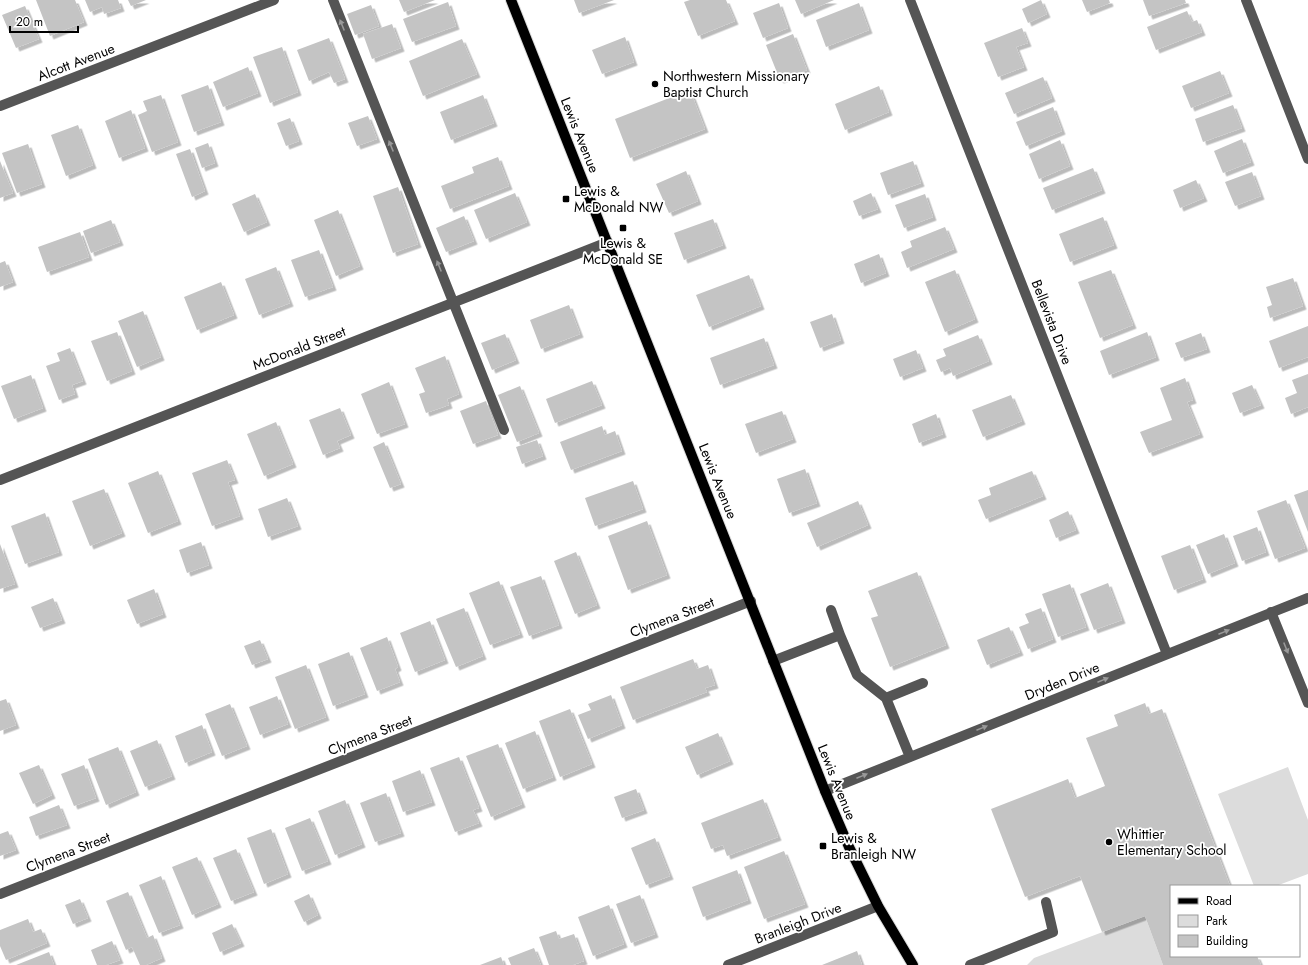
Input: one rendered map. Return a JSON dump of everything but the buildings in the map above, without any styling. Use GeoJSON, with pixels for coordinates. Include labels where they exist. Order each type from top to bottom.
{"type":"FeatureCollection","features":[{"type":"Feature","properties":{"kind":"main road","name":"Lewis Avenue"},"geometry":{"type":"LineString","coordinates":[[511,0],[825,791],[849,847],[878,906],[913,965]]}},
{"type":"Feature","properties":{"kind":"street","name":"Alcott Avenue"},"geometry":{"type":"LineString","coordinates":[[0,106],[274,0]]}},
{"type":"Feature","properties":{"kind":"street"},"geometry":{"type":"LineString","coordinates":[[332,0],[504,430]]}},
{"type":"Feature","properties":{"kind":"street","name":"Bellevista Drive"},"geometry":{"type":"LineString","coordinates":[[910,0],[1168,654]]}},
{"type":"Feature","properties":{"kind":"street"},"geometry":{"type":"LineString","coordinates":[[1246,0],[1308,159]]}},
{"type":"Feature","properties":{"kind":"street","name":"McDonald Street"},"geometry":{"type":"LineString","coordinates":[[0,480],[608,242]]}},
{"type":"Feature","properties":{"kind":"street","name":"Dryden Drive"},"geometry":{"type":"LineString","coordinates":[[825,791],[1308,598]]}},
{"type":"Feature","properties":{"kind":"street","name":"Clymena Street"},"geometry":{"type":"LineString","coordinates":[[0,894],[751,602]]}},
{"type":"Feature","properties":{"kind":"street"},"geometry":{"type":"LineString","coordinates":[[831,610],[857,675],[886,698],[910,757]]}},
{"type":"Feature","properties":{"kind":"street"},"geometry":{"type":"LineString","coordinates":[[1272,612],[1308,703]]}},
{"type":"Feature","properties":{"kind":"street"},"geometry":{"type":"LineString","coordinates":[[774,662],[840,635]]}},
{"type":"Feature","properties":{"kind":"street"},"geometry":{"type":"LineString","coordinates":[[886,698],[923,683]]}},
{"type":"Feature","properties":{"kind":"street"},"geometry":{"type":"LineString","coordinates":[[970,965],[1053,932],[1046,902]]}},
{"type":"Feature","properties":{"kind":"street","name":"Branleigh Drive"},"geometry":{"type":"LineString","coordinates":[[728,965],[878,906]]}},
{"type":"Feature","properties":{"kind":"green space"},"geometry":{"type":"Polygon","coordinates":[[[1288,767],[1308,820],[1308,874],[1279,885],[1254,885],[1218,794],[1288,767]]]}},
{"type":"Feature","properties":{"kind":"green space"},"geometry":{"type":"Polygon","coordinates":[[[1145,916],[1163,965],[1027,965],[1034,958],[1145,916]]]}},
{"type":"Feature","properties":{"kind":"place","name":"Northwestern Missionary Baptist Church"},"geometry":{"type":"Point","coordinates":[655,84]}},
{"type":"Feature","properties":{"kind":"place","name":"Lewis & McDonald NW"},"geometry":{"type":"Point","coordinates":[566,199]}},
{"type":"Feature","properties":{"kind":"place","name":"Lewis & McDonald SE"},"geometry":{"type":"Point","coordinates":[623,228]}},
{"type":"Feature","properties":{"kind":"place","name":"Whittier Elementary School"},"geometry":{"type":"Point","coordinates":[1109,842]}},
{"type":"Feature","properties":{"kind":"place","name":"Lewis & Branleigh NW"},"geometry":{"type":"Point","coordinates":[823,846]}}]}
